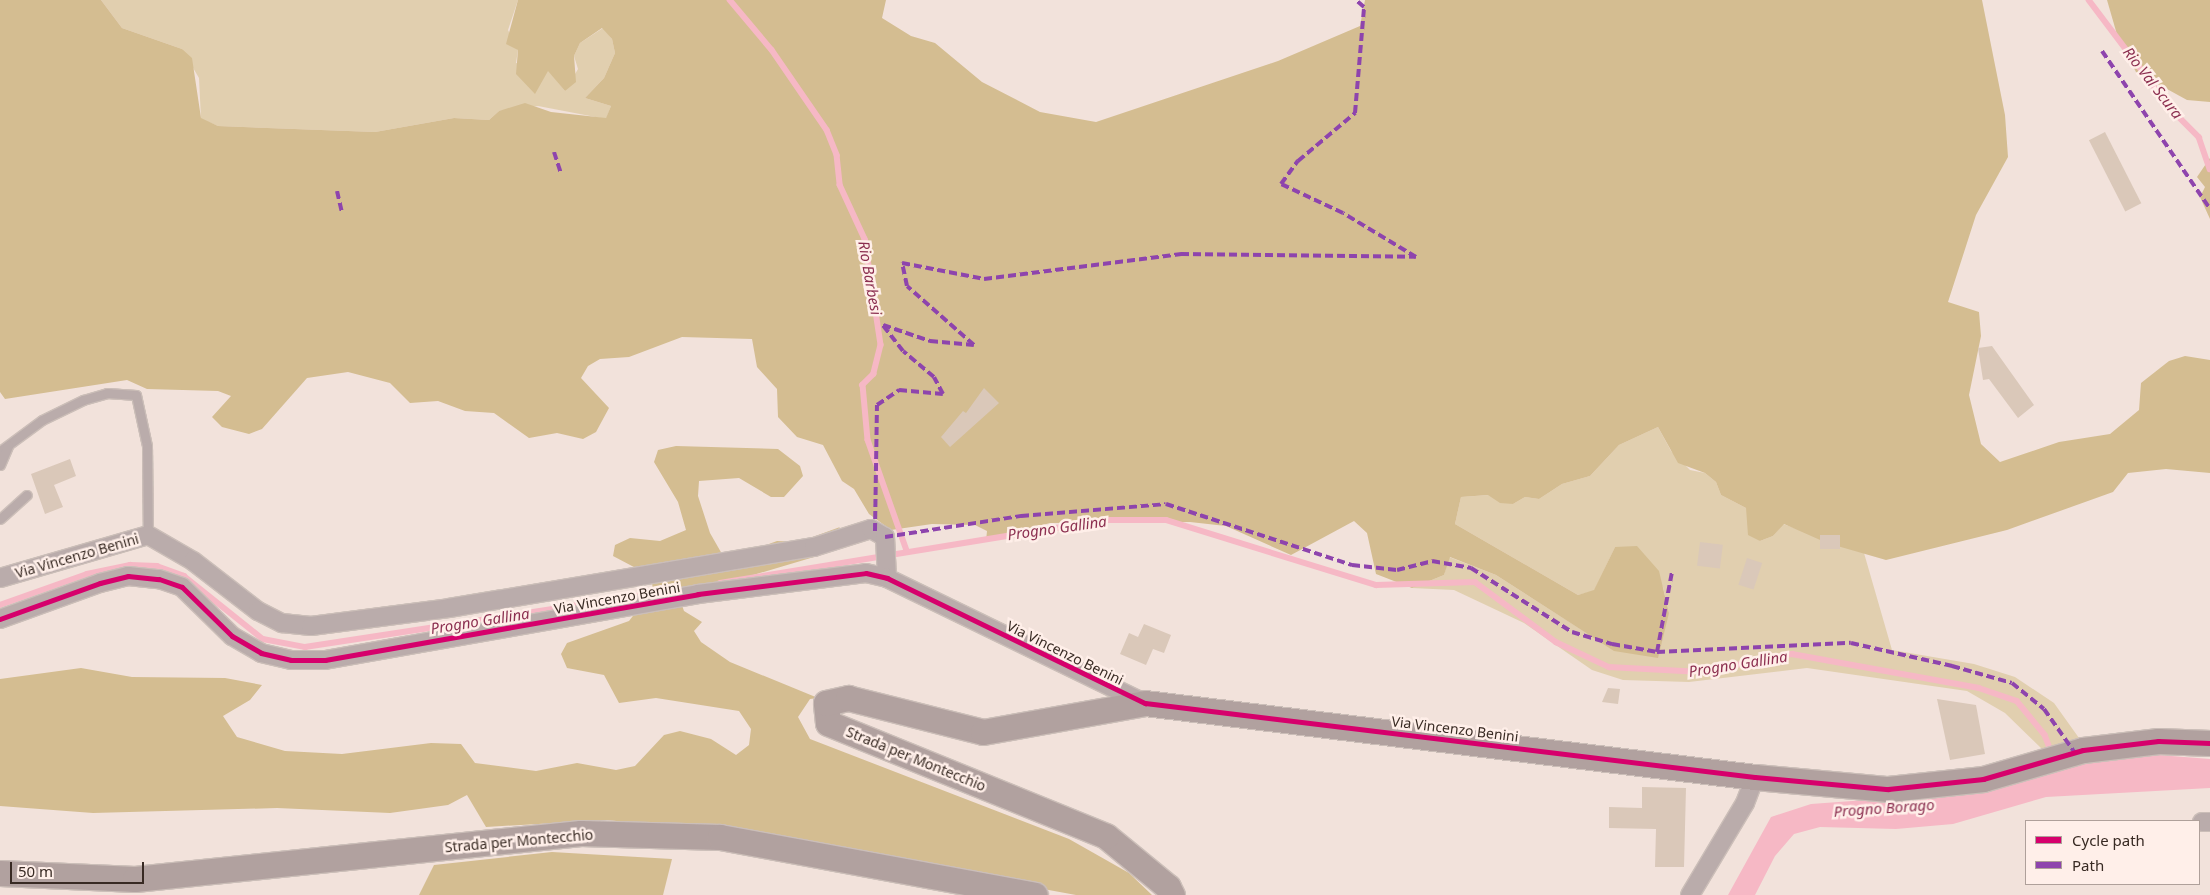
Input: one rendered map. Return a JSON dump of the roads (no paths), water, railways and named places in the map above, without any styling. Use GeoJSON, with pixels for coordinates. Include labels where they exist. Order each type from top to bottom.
{"type":"FeatureCollection","features":[{"type":"Feature","properties":{"kind":"street","name":"Via Vincenzo Benini"},"geometry":{"type":"LineString","coordinates":[[0,578],[148,536],[194,561],[258,612],[282,623],[311,626],[449,608],[814,547],[871,529],[885,537],[887,573]]}},
{"type":"Feature","properties":{"kind":"street","name":"Via Vincenzo Benini"},"geometry":{"type":"LineString","coordinates":[[0,619],[100,583],[128,576],[159,579],[182,588],[232,636],[261,653],[292,660],[325,660],[814,576],[887,573],[1146,703],[1755,778],[1888,789],[1983,779],[2053,759],[2158,740],[2210,744]]}},
{"type":"Feature","properties":{"kind":"street","name":"Strada per Montecchio"},"geometry":{"type":"LineString","coordinates":[[1146,703],[983,732],[848,698],[826,703],[823,709],[828,724],[1106,836],[1168,887],[1172,895]]}},
{"type":"Feature","properties":{"kind":"street"},"geometry":{"type":"LineString","coordinates":[[1690,895],[1745,803],[1755,778]]}},
{"type":"Feature","properties":{"kind":"street","name":"Strada per Montecchio"},"geometry":{"type":"LineString","coordinates":[[0,873],[135,879],[610,834],[720,836],[1034,895]]}},
{"type":"Feature","properties":{"kind":"lane"},"geometry":{"type":"LineString","coordinates":[[0,451],[83,400],[107,393],[136,395],[147,446],[148,536]]}},
{"type":"Feature","properties":{"kind":"lane"},"geometry":{"type":"LineString","coordinates":[[0,465],[8,445]]}},
{"type":"Feature","properties":{"kind":"lane"},"geometry":{"type":"LineString","coordinates":[[0,519],[27,496]]}},
{"type":"Feature","properties":{"kind":"water","name":"Progno Borago"},"geometry":{"type":"Polygon","coordinates":[[[2146,754],[2210,759],[2210,788],[2046,797],[1953,824],[1896,829],[1820,827],[1794,834],[1775,856],[1755,895],[1728,895],[1771,817],[1811,804],[1935,795],[2080,759],[2146,754]]]}},
{"type":"Feature","properties":{"kind":"waterway","name":"Rio Barbesi"},"geometry":{"type":"LineString","coordinates":[[730,0],[772,50],[827,130],[837,155],[840,185],[865,239],[881,345],[874,374],[863,385],[868,440],[907,551]]}},
{"type":"Feature","properties":{"kind":"waterway","name":"Rio Val Scura"},"geometry":{"type":"LineString","coordinates":[[2089,0],[2171,109],[2199,137],[2210,169]]}},
{"type":"Feature","properties":{"kind":"waterway","name":"Progno Gallina"},"geometry":{"type":"LineString","coordinates":[[720,583],[1103,520],[1166,520],[1376,585],[1475,582],[1556,642],[1609,667],[1701,672],[1792,654],[1979,688],[2017,701],[2045,735],[2052,753]]}},
{"type":"Feature","properties":{"kind":"waterway","name":"Progno Gallina"},"geometry":{"type":"LineString","coordinates":[[0,605],[87,574],[130,565],[157,566],[184,576],[263,639],[305,647],[657,593]]}}]}
